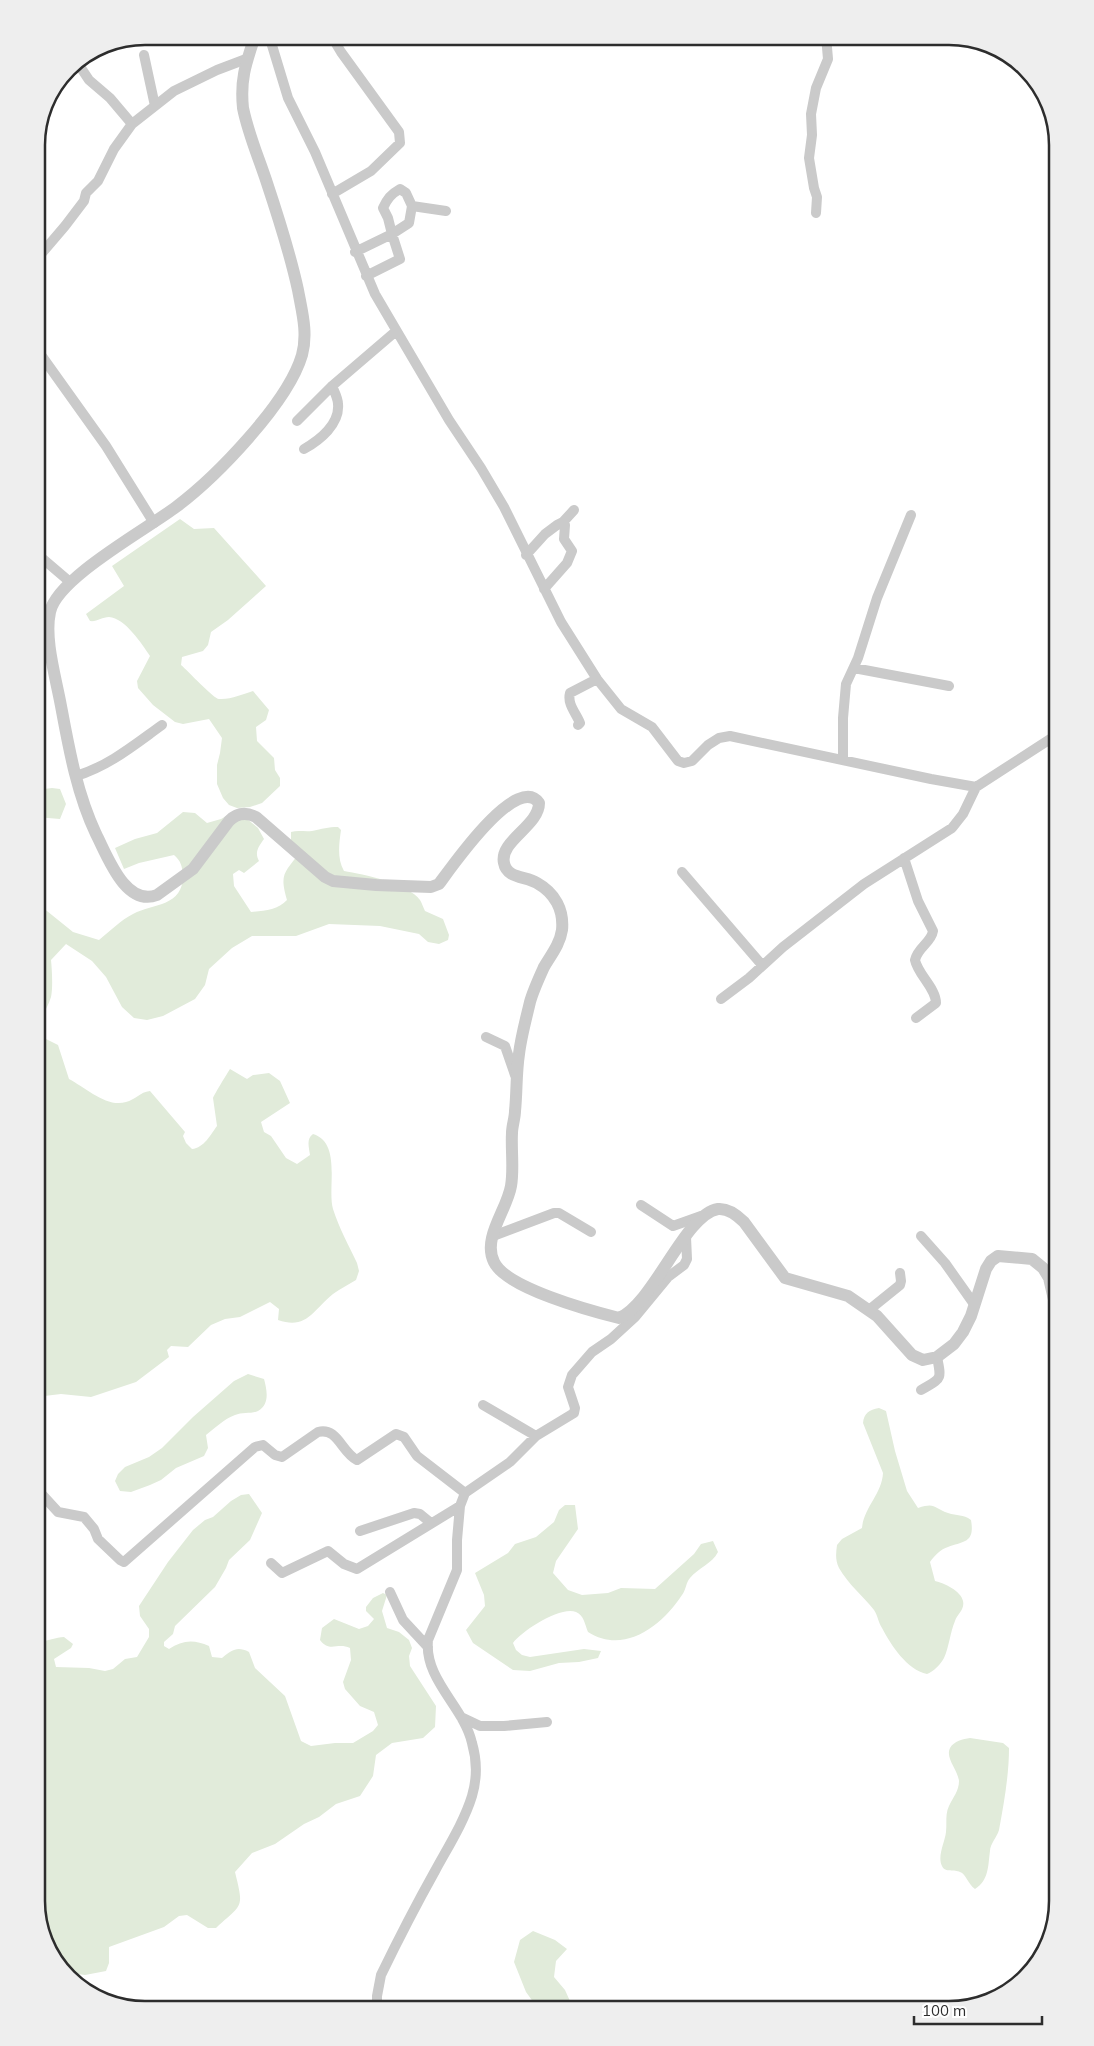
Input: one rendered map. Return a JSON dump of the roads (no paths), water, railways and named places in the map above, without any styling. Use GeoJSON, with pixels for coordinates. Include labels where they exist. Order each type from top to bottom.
{"type":"FeatureCollection","features":[{"type":"Feature","properties":{"kind":"street"},"geometry":{"type":"LineString","coordinates":[[252,45],[246,59],[241,93],[243,108],[291,258],[303,315],[305,335],[302,354],[295,375],[279,400],[249,436],[204,484],[154,523],[94,563],[70,582],[58,596],[50,611],[49,640],[76,776],[86,813],[114,870],[126,886],[142,897],[157,895],[193,869],[229,821],[234,816],[243,813],[256,817],[325,877],[333,881],[376,886],[431,887],[439,884],[481,829],[499,812],[516,800],[527,796],[537,800],[539,807],[535,816],[507,847],[503,860],[504,867],[513,875],[537,882],[550,892],[558,902],[561,911],[562,929],[559,942],[544,968],[530,1001],[518,1055],[512,1132],[513,1163],[511,1188],[493,1236],[491,1253],[493,1261],[499,1270],[507,1276],[547,1296],[619,1318],[628,1314],[641,1302],[665,1264],[702,1216]]}},
{"type":"Feature","properties":{"kind":"street"},"geometry":{"type":"LineString","coordinates":[[272,45],[288,98],[315,152],[355,252],[395,332],[504,507],[561,622],[597,679],[621,708],[652,727],[678,761],[684,763],[692,761],[708,745],[719,738],[730,736],[931,780],[976,787]]}},
{"type":"Feature","properties":{"kind":"street"},"geometry":{"type":"LineString","coordinates":[[332,194],[371,171],[400,143],[399,132],[337,45]]}},
{"type":"Feature","properties":{"kind":"street"},"geometry":{"type":"LineString","coordinates":[[816,213],[817,196],[809,158],[812,135],[811,114],[816,88],[828,59],[827,45]]}},
{"type":"Feature","properties":{"kind":"street"},"geometry":{"type":"LineString","coordinates":[[144,55],[155,106]]}},
{"type":"Feature","properties":{"kind":"street"},"geometry":{"type":"LineString","coordinates":[[45,249],[79,207],[86,193],[98,181],[114,149],[132,124],[174,91],[217,70],[246,59]]}},
{"type":"Feature","properties":{"kind":"street"},"geometry":{"type":"LineString","coordinates":[[81,68],[89,80],[110,98],[132,124]]}},
{"type":"Feature","properties":{"kind":"street"},"geometry":{"type":"LineString","coordinates":[[355,252],[392,234],[409,222],[412,206],[406,193],[400,189],[394,192],[383,208],[388,218],[392,234],[400,258],[366,276]]}},
{"type":"Feature","properties":{"kind":"street"},"geometry":{"type":"LineString","coordinates":[[412,206],[446,211]]}},
{"type":"Feature","properties":{"kind":"street"},"geometry":{"type":"LineString","coordinates":[[297,421],[332,386],[395,332]]}},
{"type":"Feature","properties":{"kind":"street"},"geometry":{"type":"LineString","coordinates":[[45,361],[106,446],[154,523]]}},
{"type":"Feature","properties":{"kind":"street"},"geometry":{"type":"LineString","coordinates":[[304,449],[327,432],[337,412],[339,403],[332,386]]}},
{"type":"Feature","properties":{"kind":"street"},"geometry":{"type":"LineString","coordinates":[[526,554],[545,534],[564,522],[574,510]]}},
{"type":"Feature","properties":{"kind":"street"},"geometry":{"type":"LineString","coordinates":[[843,760],[843,718],[846,684],[854,668],[877,598],[911,515]]}},
{"type":"Feature","properties":{"kind":"street"},"geometry":{"type":"LineString","coordinates":[[544,589],[567,563],[572,550],[564,538],[564,522]]}},
{"type":"Feature","properties":{"kind":"street"},"geometry":{"type":"LineString","coordinates":[[45,561],[70,582]]}},
{"type":"Feature","properties":{"kind":"street"},"geometry":{"type":"LineString","coordinates":[[45,610],[50,611]]}},
{"type":"Feature","properties":{"kind":"street"},"geometry":{"type":"LineString","coordinates":[[854,668],[949,686]]}},
{"type":"Feature","properties":{"kind":"street"},"geometry":{"type":"LineString","coordinates":[[578,725],[577,717],[569,699],[570,693],[597,679]]}},
{"type":"Feature","properties":{"kind":"street"},"geometry":{"type":"LineString","coordinates":[[76,776],[90,772],[112,760],[162,725]]}},
{"type":"Feature","properties":{"kind":"street"},"geometry":{"type":"LineString","coordinates":[[721,999],[864,884],[952,828],[963,814],[976,787],[1049,740]]}},
{"type":"Feature","properties":{"kind":"street"},"geometry":{"type":"LineString","coordinates":[[904,858],[918,901],[933,931],[930,940],[918,952],[915,960],[921,975],[936,997],[936,1003],[916,1018]]}},
{"type":"Feature","properties":{"kind":"street"},"geometry":{"type":"LineString","coordinates":[[682,872],[762,965]]}},
{"type":"Feature","properties":{"kind":"street"},"geometry":{"type":"LineString","coordinates":[[486,1037],[505,1046],[517,1081]]}},
{"type":"Feature","properties":{"kind":"street"},"geometry":{"type":"LineString","coordinates":[[641,1206],[673,1226],[718,1209],[727,1210],[737,1215],[786,1278],[848,1296],[870,1310],[912,1355],[923,1360],[937,1357],[954,1344],[963,1332],[986,1269],[991,1261],[998,1256],[1032,1259],[1043,1268],[1049,1278]]}},
{"type":"Feature","properties":{"kind":"street"},"geometry":{"type":"LineString","coordinates":[[493,1236],[554,1213],[591,1232]]}},
{"type":"Feature","properties":{"kind":"street"},"geometry":{"type":"LineString","coordinates":[[921,1236],[945,1263],[974,1304]]}},
{"type":"Feature","properties":{"kind":"street"},"geometry":{"type":"LineString","coordinates":[[377,2001],[381,1975],[466,1811],[472,1795],[475,1759],[468,1730],[444,1693],[428,1647],[428,1640],[457,1570],[460,1506],[465,1493],[510,1462],[536,1436],[574,1413],[575,1408],[568,1387],[572,1375],[592,1352],[611,1339],[635,1316],[668,1277],[684,1265],[687,1259],[686,1237]]}},
{"type":"Feature","properties":{"kind":"street"},"geometry":{"type":"LineString","coordinates":[[870,1310],[900,1285],[900,1274]]}},
{"type":"Feature","properties":{"kind":"street"},"geometry":{"type":"LineString","coordinates":[[921,1390],[939,1379],[941,1375],[937,1357]]}},
{"type":"Feature","properties":{"kind":"street"},"geometry":{"type":"LineString","coordinates":[[483,1405],[536,1436]]}},
{"type":"Feature","properties":{"kind":"street"},"geometry":{"type":"LineString","coordinates":[[45,1498],[58,1512],[84,1517],[94,1529],[98,1539],[124,1562],[255,1447],[263,1445],[275,1455],[282,1457],[318,1432],[324,1430],[330,1432],[350,1456],[356,1460],[396,1434],[400,1434],[422,1460],[465,1493]]}},
{"type":"Feature","properties":{"kind":"street"},"geometry":{"type":"LineString","coordinates":[[271,1563],[282,1573],[328,1550],[344,1564],[357,1569],[460,1506]]}},
{"type":"Feature","properties":{"kind":"street"},"geometry":{"type":"LineString","coordinates":[[360,1531],[414,1513],[418,1513],[431,1523]]}},
{"type":"Feature","properties":{"kind":"street"},"geometry":{"type":"LineString","coordinates":[[390,1592],[403,1620],[428,1647]]}},
{"type":"Feature","properties":{"kind":"street"},"geometry":{"type":"LineString","coordinates":[[460,1717],[480,1726],[547,1722]]}}]}
